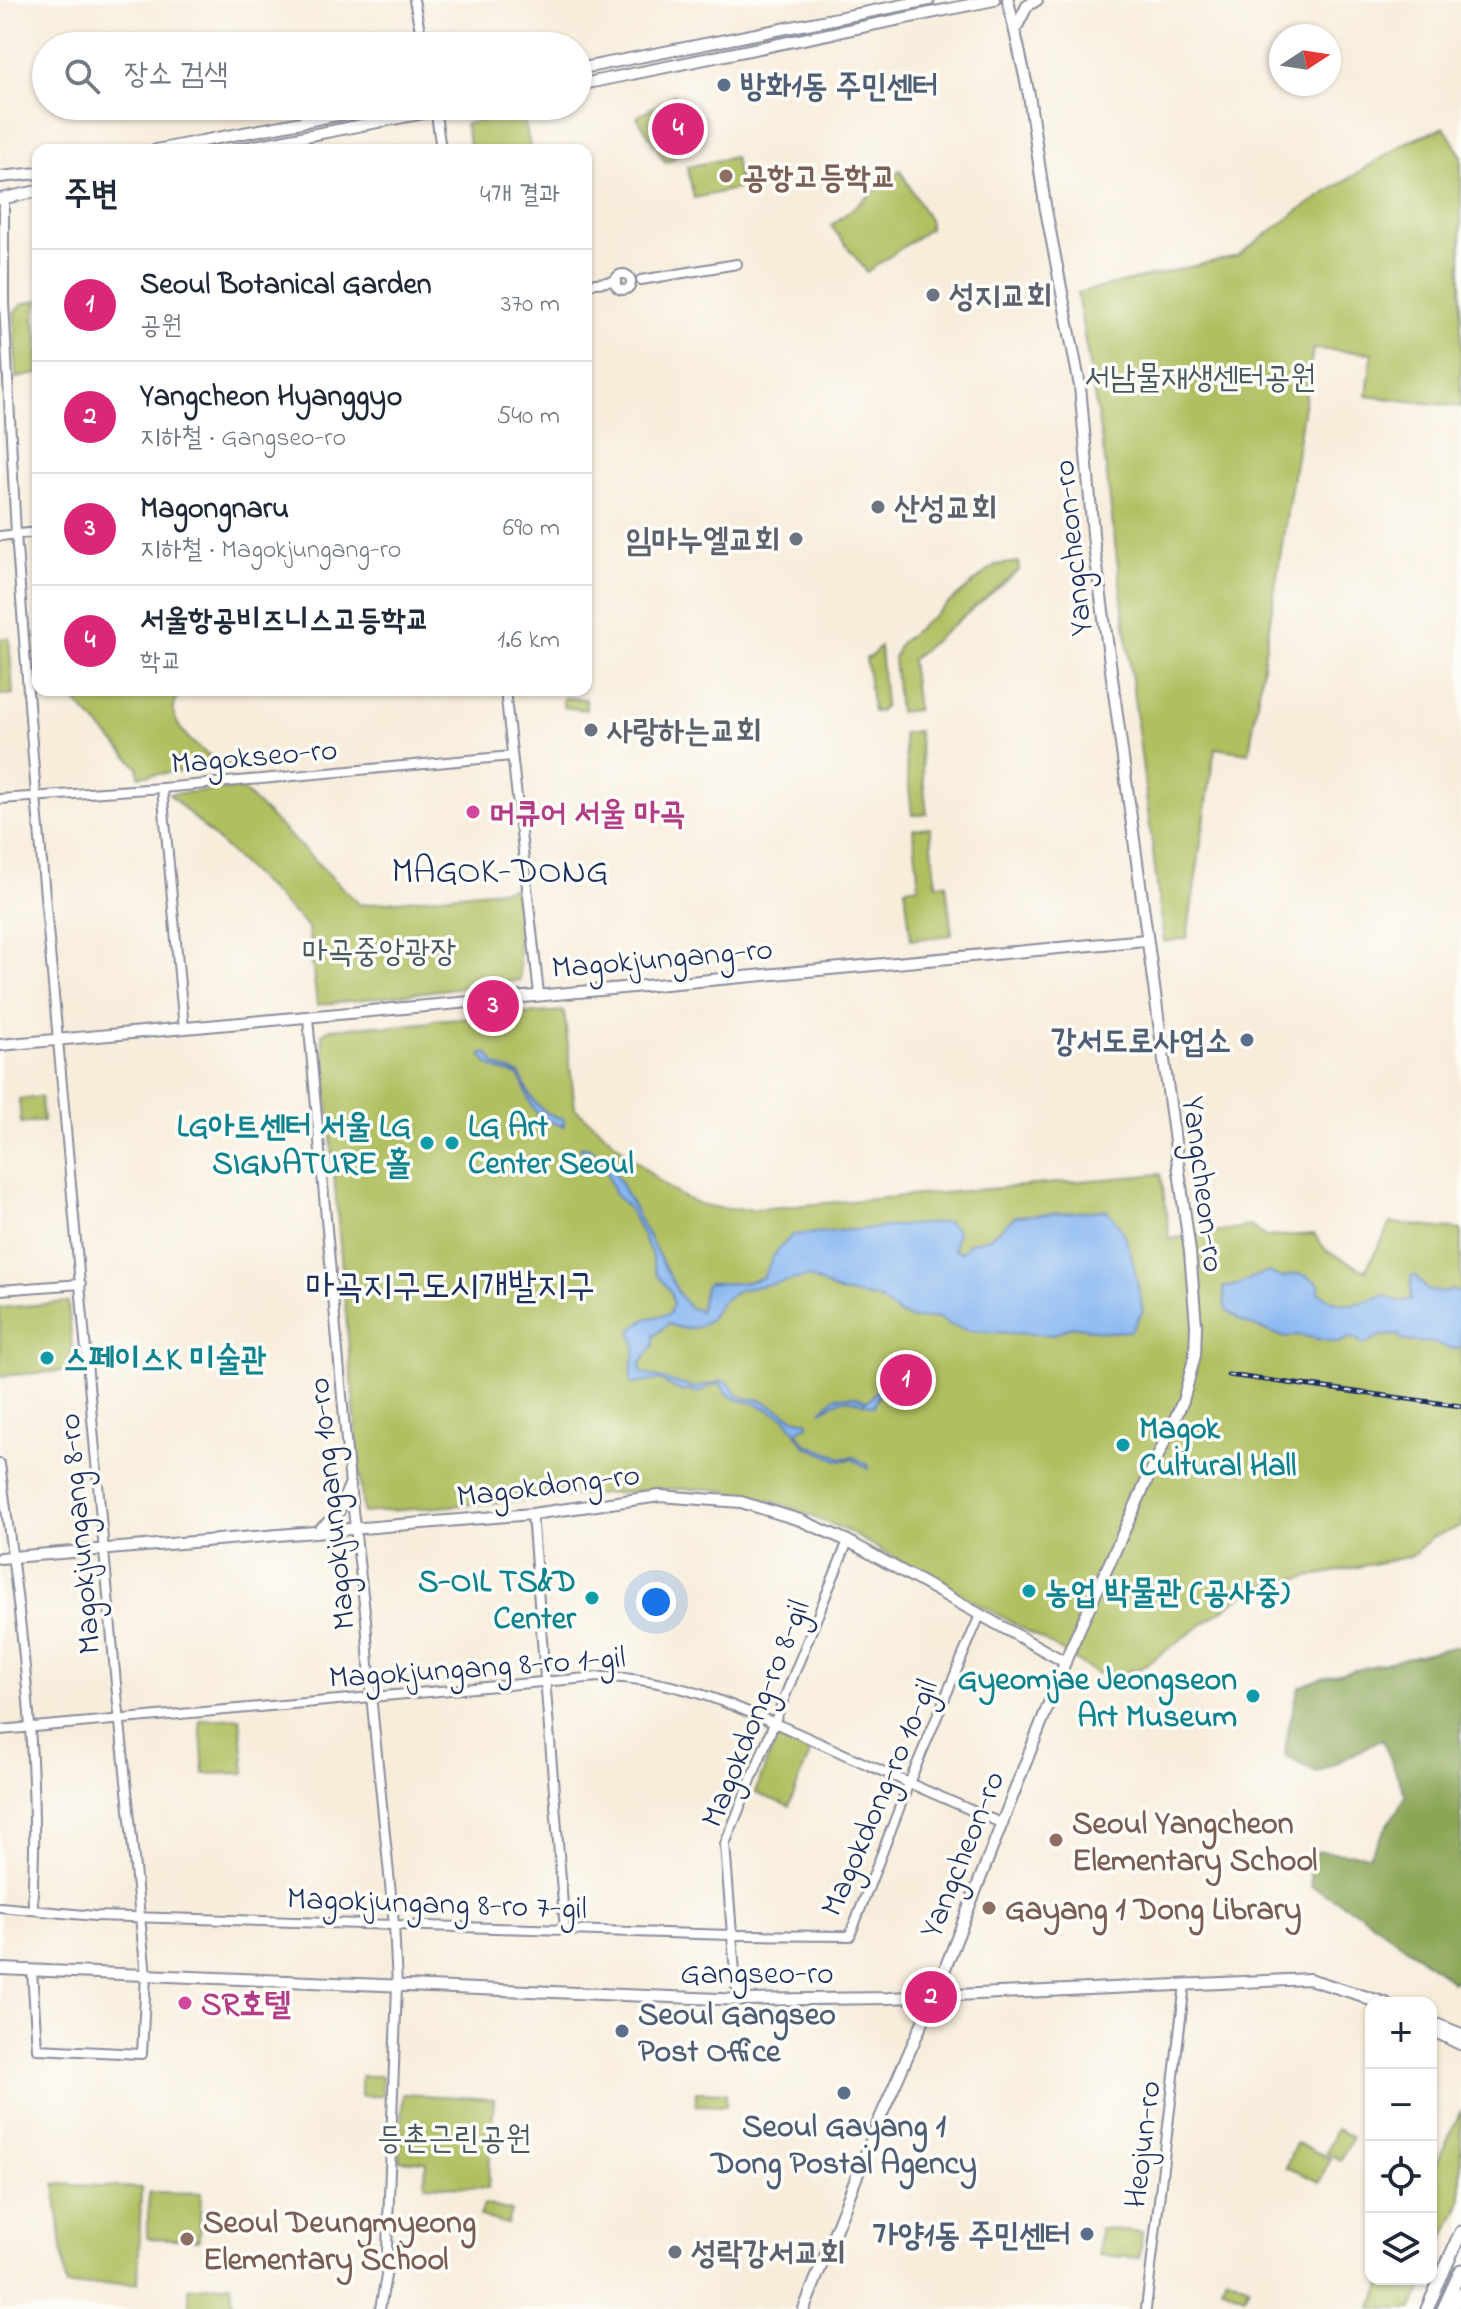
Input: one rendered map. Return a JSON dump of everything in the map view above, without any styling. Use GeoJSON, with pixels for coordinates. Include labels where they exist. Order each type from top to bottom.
{"type":"FeatureCollection","features":[{"type":"Feature","properties":{"kind":"highway"},"geometry":{"type":"LineString","coordinates":[[1437,2035],[1461,2047]]}},
{"type":"Feature","properties":{"kind":"highway"},"geometry":{"type":"LineString","coordinates":[[1427,2309],[1461,2232]]}},
{"type":"Feature","properties":{"kind":"highway"},"geometry":{"type":"LineString","coordinates":[[1443,2309],[1461,2270]]}},
{"type":"Feature","properties":{"kind":"highway"},"geometry":{"type":"LineString","coordinates":[[1453,2309],[1461,2294]]}},
{"type":"Feature","properties":{"kind":"main road"},"geometry":{"type":"LineString","coordinates":[[592,66],[929,0]]}},
{"type":"Feature","properties":{"kind":"main road"},"geometry":{"type":"LineString","coordinates":[[592,82],[994,0]]}},
{"type":"Feature","properties":{"kind":"main road","name":"Yangcheon-ro"},"geometry":{"type":"LineString","coordinates":[[804,2309],[878,2123],[935,1994],[1065,1662],[1183,1401],[1195,1355],[1196,1325],[1190,1252],[1094,545],[1080,386],[1045,205],[1016,28],[1008,0]]}},
{"type":"Feature","properties":{"kind":"main road"},"geometry":{"type":"LineString","coordinates":[[1016,28],[1027,6],[1037,0]]}},
{"type":"Feature","properties":{"kind":"main road"},"geometry":{"type":"LineString","coordinates":[[187,144],[311,120]]}},
{"type":"Feature","properties":{"kind":"main road"},"geometry":{"type":"LineString","coordinates":[[263,144],[378,120]]}},
{"type":"Feature","properties":{"kind":"main road"},"geometry":{"type":"LineString","coordinates":[[0,177],[32,174]]}},
{"type":"Feature","properties":{"kind":"main road"},"geometry":{"type":"LineString","coordinates":[[2,198],[32,192]]}},
{"type":"Feature","properties":{"kind":"main road","name":"Magokjungang-ro"},"geometry":{"type":"LineString","coordinates":[[0,1045],[1146,940]]}},
{"type":"Feature","properties":{"kind":"main road"},"geometry":{"type":"LineString","coordinates":[[318,1531],[337,1514],[350,1485]]}},
{"type":"Feature","properties":{"kind":"main road","name":"Magokdong-ro"},"geometry":{"type":"LineString","coordinates":[[0,1558],[532,1514],[660,1496],[741,1502],[800,1520],[848,1541],[1065,1662]]}},
{"type":"Feature","properties":{"kind":"main road","name":"Gangseo-ro"},"geometry":{"type":"LineString","coordinates":[[0,1969],[743,2000],[889,1998],[1309,1979],[1365,1999]]}},
{"type":"Feature","properties":{"kind":"main road"},"geometry":{"type":"LineString","coordinates":[[1437,2024],[1461,2034]]}},
{"type":"Feature","properties":{"kind":"street"},"geometry":{"type":"LineString","coordinates":[[414,0],[420,32]]}},
{"type":"Feature","properties":{"kind":"street"},"geometry":{"type":"LineString","coordinates":[[437,120],[440,144]]}},
{"type":"Feature","properties":{"kind":"street","name":"Magokjungang 8-ro"},"geometry":{"type":"LineString","coordinates":[[2,198],[16,534],[36,796],[119,1719],[146,1975]]}},
{"type":"Feature","properties":{"kind":"street"},"geometry":{"type":"LineString","coordinates":[[641,280],[737,264]]}},
{"type":"Feature","properties":{"kind":"street"},"geometry":{"type":"LineString","coordinates":[[592,283],[620,277]]}},
{"type":"Feature","properties":{"kind":"street"},"geometry":{"type":"LineString","coordinates":[[0,536],[32,533]]}},
{"type":"Feature","properties":{"kind":"street"},"geometry":{"type":"LineString","coordinates":[[506,696],[539,994]]}},
{"type":"Feature","properties":{"kind":"street","name":"Magokseo-ro"},"geometry":{"type":"LineString","coordinates":[[0,799],[162,788],[512,756]]}},
{"type":"Feature","properties":{"kind":"street"},"geometry":{"type":"LineString","coordinates":[[162,788],[184,1029]]}},
{"type":"Feature","properties":{"kind":"street","name":"Magokjungang 10-ro"},"geometry":{"type":"LineString","coordinates":[[308,1018],[394,1924],[397,1986],[386,2276],[380,2309]]}},
{"type":"Feature","properties":{"kind":"street"},"geometry":{"type":"LineString","coordinates":[[0,1290],[81,1284]]}},
{"type":"Feature","properties":{"kind":"street"},"geometry":{"type":"LineString","coordinates":[[0,1464],[28,1728],[34,1822],[33,1909]]}},
{"type":"Feature","properties":{"kind":"street"},"geometry":{"type":"LineString","coordinates":[[532,1514],[565,1930]]}},
{"type":"Feature","properties":{"kind":"street","name":"Magokdong-ro 8-gil"},"geometry":{"type":"LineString","coordinates":[[743,2000],[736,1986],[725,1844],[848,1541]]}},
{"type":"Feature","properties":{"kind":"street","name":"Magokdong-ro 10-gil"},"geometry":{"type":"LineString","coordinates":[[732,1935],[850,1936],[909,1783],[980,1615]]}},
{"type":"Feature","properties":{"kind":"street","name":"Magokjungang 8-ro 1-gil"},"geometry":{"type":"LineString","coordinates":[[0,1730],[371,1695],[631,1677],[689,1689],[1003,1824]]}},
{"type":"Feature","properties":{"kind":"street","name":"Magokjungang 8-ro 7-gil"},"geometry":{"type":"LineString","coordinates":[[0,1907],[95,1916],[732,1935]]}},
{"type":"Feature","properties":{"kind":"street"},"geometry":{"type":"LineString","coordinates":[[32,1970],[37,2049],[142,2054],[146,1975]]}},
{"type":"Feature","properties":{"kind":"street","name":"Heojun-ro"},"geometry":{"type":"LineString","coordinates":[[1146,2309],[1185,1984]]}},
{"type":"Feature","properties":{"kind":"green space"},"geometry":{"type":"Polygon","coordinates":[[[674,94],[703,140],[666,163],[637,117],[674,94]]]}},
{"type":"Feature","properties":{"kind":"green space"},"geometry":{"type":"Polygon","coordinates":[[[483,120],[524,120],[530,144],[470,144],[465,124],[483,120]]]}},
{"type":"Feature","properties":{"kind":"green space","name":"서남물재생센터공원"},"geometry":{"type":"Polygon","coordinates":[[[1444,127],[1461,155],[1461,407],[1367,396],[1372,353],[1313,349],[1249,753],[1215,748],[1187,938],[1164,942],[1105,461],[1077,293],[1237,256],[1301,209],[1405,143],[1444,127]]]}},
{"type":"Feature","properties":{"kind":"green space"},"geometry":{"type":"Polygon","coordinates":[[[734,157],[741,188],[694,198],[687,167],[734,157]]]}},
{"type":"Feature","properties":{"kind":"green space"},"geometry":{"type":"Polygon","coordinates":[[[900,170],[930,222],[929,229],[867,272],[831,226],[900,170]]]}},
{"type":"Feature","properties":{"kind":"green space"},"geometry":{"type":"Polygon","coordinates":[[[32,302],[32,375],[16,378],[14,313],[22,304],[32,302]]]}},
{"type":"Feature","properties":{"kind":"green space"},"geometry":{"type":"Polygon","coordinates":[[[1018,562],[1019,570],[911,660],[917,710],[899,712],[894,658],[900,643],[995,565],[1018,562]]]}},
{"type":"Feature","properties":{"kind":"green space"},"geometry":{"type":"Polygon","coordinates":[[[9,638],[13,694],[0,695],[0,639],[9,638]]]}},
{"type":"Feature","properties":{"kind":"green space"},"geometry":{"type":"Polygon","coordinates":[[[880,647],[885,705],[880,711],[873,712],[866,658],[880,647]]]}},
{"type":"Feature","properties":{"kind":"green space"},"geometry":{"type":"Polygon","coordinates":[[[70,696],[178,696],[174,710],[182,731],[203,751],[235,766],[139,776],[138,767],[70,696]]]}},
{"type":"Feature","properties":{"kind":"green space"},"geometry":{"type":"Polygon","coordinates":[[[563,698],[586,699],[586,710],[563,707],[563,698]]]}},
{"type":"Feature","properties":{"kind":"green space"},"geometry":{"type":"Polygon","coordinates":[[[918,731],[927,814],[912,815],[903,733],[918,731]]]}},
{"type":"Feature","properties":{"kind":"green space","name":"마곡중앙광장"},"geometry":{"type":"Polygon","coordinates":[[[241,788],[360,905],[516,888],[520,980],[317,1005],[308,927],[169,794],[241,788]]]}},
{"type":"Feature","properties":{"kind":"green space"},"geometry":{"type":"Polygon","coordinates":[[[930,827],[936,884],[946,883],[952,935],[911,940],[905,888],[919,886],[913,829],[930,827]]]}},
{"type":"Feature","properties":{"kind":"green space"},"geometry":{"type":"Polygon","coordinates":[[[564,1011],[575,1108],[665,1186],[687,1199],[709,1206],[757,1209],[1161,1174],[1170,1239],[1251,1226],[1265,1237],[1314,1234],[1326,1250],[1365,1271],[1391,1223],[1461,1230],[1461,1527],[1432,1537],[1412,1556],[1254,1588],[1141,1668],[1115,1674],[1096,1673],[1045,1641],[843,1529],[776,1502],[714,1489],[663,1489],[363,1513],[322,1034],[330,1029],[564,1011]]]}},
{"type":"Feature","properties":{"kind":"green space"},"geometry":{"type":"Polygon","coordinates":[[[41,1097],[43,1121],[21,1123],[19,1099],[41,1097]]]}},
{"type":"Feature","properties":{"kind":"green space"},"geometry":{"type":"Polygon","coordinates":[[[68,1302],[74,1370],[0,1376],[0,1308],[68,1302]]]}},
{"type":"Feature","properties":{"kind":"green space"},"geometry":{"type":"Polygon","coordinates":[[[1461,1645],[1461,1979],[1453,1982],[1361,1914],[1311,1886],[1309,1858],[1319,1851],[1369,1855],[1406,1796],[1382,1739],[1317,1773],[1285,1756],[1287,1734],[1299,1687],[1322,1678],[1461,1645]]]}},
{"type":"Feature","properties":{"kind":"green space"},"geometry":{"type":"Polygon","coordinates":[[[240,1718],[245,1773],[204,1774],[200,1720],[240,1718]]]}},
{"type":"Feature","properties":{"kind":"green space"},"geometry":{"type":"Polygon","coordinates":[[[776,1738],[811,1751],[789,1806],[755,1793],[776,1738]]]}},
{"type":"Feature","properties":{"kind":"green space"},"geometry":{"type":"Polygon","coordinates":[[[361,2076],[382,2076],[382,2096],[361,2096],[361,2076]]]}},
{"type":"Feature","properties":{"kind":"green space"},"geometry":{"type":"Polygon","coordinates":[[[696,2092],[726,2093],[726,2106],[695,2105],[696,2092]]]}},
{"type":"Feature","properties":{"kind":"green space","name":"등촌근린공원"},"geometry":{"type":"Polygon","coordinates":[[[403,2094],[494,2099],[488,2188],[425,2185],[426,2162],[399,2160],[403,2094]]]}},
{"type":"Feature","properties":{"kind":"green space"},"geometry":{"type":"Polygon","coordinates":[[[1461,2110],[1461,2201],[1437,2255],[1437,2213],[1437,2163],[1461,2110]]]}},
{"type":"Feature","properties":{"kind":"green space"},"geometry":{"type":"Polygon","coordinates":[[[1336,2129],[1352,2137],[1341,2160],[1326,2153],[1336,2129]]]}},
{"type":"Feature","properties":{"kind":"green space"},"geometry":{"type":"Polygon","coordinates":[[[1296,2143],[1330,2158],[1320,2182],[1286,2167],[1296,2143]]]}},
{"type":"Feature","properties":{"kind":"green space"},"geometry":{"type":"Polygon","coordinates":[[[55,2184],[141,2188],[138,2283],[66,2286],[55,2184]]]}},
{"type":"Feature","properties":{"kind":"green space"},"geometry":{"type":"Polygon","coordinates":[[[149,2192],[201,2193],[199,2240],[147,2238],[149,2192]]]}},
{"type":"Feature","properties":{"kind":"green space"},"geometry":{"type":"Polygon","coordinates":[[[484,2204],[511,2211],[507,2224],[480,2216],[484,2204]]]}},
{"type":"Feature","properties":{"kind":"green space"},"geometry":{"type":"Polygon","coordinates":[[[1100,2228],[1142,2232],[1140,2258],[1098,2255],[1100,2228]]]}},
{"type":"Feature","properties":{"kind":"green space"},"geometry":{"type":"Polygon","coordinates":[[[1226,2276],[1249,2286],[1244,2297],[1221,2287],[1226,2276]]]}},
{"type":"Feature","properties":{"kind":"green space"},"geometry":{"type":"Polygon","coordinates":[[[231,2284],[233,2309],[189,2309],[189,2288],[231,2284]]]}},
{"type":"Feature","properties":{"kind":"green space"},"geometry":{"type":"Polygon","coordinates":[[[1382,2285],[1423,2285],[1413,2309],[1371,2309],[1382,2285]]]}},
{"type":"Feature","properties":{"kind":"water"},"geometry":{"type":"Polygon","coordinates":[[[488,1053],[495,1065],[520,1074],[536,1103],[547,1113],[564,1119],[564,1126],[538,1114],[519,1076],[488,1064],[481,1054],[488,1053]]]}},
{"type":"Feature","properties":{"kind":"water"},"geometry":{"type":"Polygon","coordinates":[[[581,1146],[589,1148],[612,1167],[679,1294],[690,1308],[700,1311],[705,1287],[709,1283],[743,1282],[763,1277],[774,1255],[792,1235],[947,1222],[957,1230],[954,1250],[962,1252],[969,1243],[989,1238],[1016,1216],[1106,1210],[1122,1231],[1127,1244],[1143,1311],[1131,1331],[1107,1332],[1072,1326],[1052,1335],[971,1331],[938,1318],[913,1319],[899,1314],[877,1298],[841,1293],[808,1277],[739,1290],[720,1303],[710,1319],[698,1327],[684,1329],[668,1324],[654,1336],[654,1345],[640,1364],[642,1373],[694,1388],[723,1381],[729,1383],[736,1394],[744,1398],[761,1400],[794,1418],[807,1421],[808,1425],[798,1430],[806,1444],[842,1458],[854,1457],[868,1465],[869,1469],[852,1459],[840,1461],[805,1446],[786,1418],[757,1404],[735,1399],[725,1392],[721,1384],[698,1393],[683,1392],[659,1380],[631,1384],[635,1346],[632,1329],[646,1319],[669,1314],[673,1304],[671,1292],[656,1273],[651,1253],[630,1210],[614,1193],[606,1171],[598,1160],[586,1157],[581,1146]]]}},
{"type":"Feature","properties":{"kind":"water"},"geometry":{"type":"Polygon","coordinates":[[[1268,1272],[1282,1278],[1293,1274],[1306,1275],[1319,1284],[1319,1292],[1343,1304],[1359,1303],[1384,1295],[1400,1302],[1411,1299],[1411,1276],[1415,1275],[1427,1290],[1461,1293],[1461,1348],[1403,1341],[1398,1335],[1380,1336],[1363,1345],[1357,1339],[1349,1338],[1339,1343],[1297,1335],[1286,1338],[1243,1322],[1226,1310],[1223,1287],[1234,1286],[1268,1272]]]}},
{"type":"Feature","properties":{"kind":"water"},"geometry":{"type":"Polygon","coordinates":[[[886,1379],[874,1406],[844,1400],[821,1411],[835,1397],[856,1396],[866,1401],[886,1379]]]}},
{"type":"Feature","properties":{"kind":"railway"},"geometry":{"type":"LineString","coordinates":[[1228,1375],[1461,1406]]}},
{"type":"Feature","properties":{"kind":"place","name":"방화1동 주민센터"},"geometry":{"type":"Point","coordinates":[724,85]}},
{"type":"Feature","properties":{"kind":"place","name":"서울항공비즈니스고등학교"},"geometry":{"type":"Point","coordinates":[678,129]}},
{"type":"Feature","properties":{"kind":"place","name":"공항고등학교"},"geometry":{"type":"Point","coordinates":[726,176]}},
{"type":"Feature","properties":{"kind":"place","name":"성지교회"},"geometry":{"type":"Point","coordinates":[933,295]}},
{"type":"Feature","properties":{"kind":"place","name":"산성교회"},"geometry":{"type":"Point","coordinates":[878,507]}},
{"type":"Feature","properties":{"kind":"place","name":"임마누엘교회"},"geometry":{"type":"Point","coordinates":[796,539]}},
{"type":"Feature","properties":{"kind":"place","name":"사랑하는교회"},"geometry":{"type":"Point","coordinates":[591,730]}},
{"type":"Feature","properties":{"kind":"place","name":"머큐어 서울 마곡"},"geometry":{"type":"Point","coordinates":[473,812]}},
{"type":"Feature","properties":{"kind":"place","name":"Magongnaru"},"geometry":{"type":"Point","coordinates":[493,1006]}},
{"type":"Feature","properties":{"kind":"place","name":"강서도로사업소"},"geometry":{"type":"Point","coordinates":[1247,1040]}},
{"type":"Feature","properties":{"kind":"place","name":"LG아트센터 서울 LG SIGNATURE 홀"},"geometry":{"type":"Point","coordinates":[427,1143]}},
{"type":"Feature","properties":{"kind":"place","name":"LG Art Center Seoul"},"geometry":{"type":"Point","coordinates":[452,1143]}},
{"type":"Feature","properties":{"kind":"place","name":"스페이스K 미술관"},"geometry":{"type":"Point","coordinates":[47,1358]}},
{"type":"Feature","properties":{"kind":"place","name":"Seoul Botanical Garden"},"geometry":{"type":"Point","coordinates":[906,1380]}},
{"type":"Feature","properties":{"kind":"place","name":"Magok Cultural Hall"},"geometry":{"type":"Point","coordinates":[1123,1445]}},
{"type":"Feature","properties":{"kind":"place","name":"농업 박물관 (공사중)"},"geometry":{"type":"Point","coordinates":[1029,1591]}},
{"type":"Feature","properties":{"kind":"place","name":"S-OIL TS&D Center"},"geometry":{"type":"Point","coordinates":[592,1598]}},
{"type":"Feature","properties":{"kind":"place","name":"Gyeomjae Jeongseon Art Museum"},"geometry":{"type":"Point","coordinates":[1253,1696]}},
{"type":"Feature","properties":{"kind":"place","name":"Seoul Yangcheon Elementary School"},"geometry":{"type":"Point","coordinates":[1056,1840]}},
{"type":"Feature","properties":{"kind":"place","name":"Gayang 1 Dong Library"},"geometry":{"type":"Point","coordinates":[989,1908]}},
{"type":"Feature","properties":{"kind":"place","name":"Yangcheon Hyanggyo"},"geometry":{"type":"Point","coordinates":[931,1997]}},
{"type":"Feature","properties":{"kind":"place","name":"SR호텔"},"geometry":{"type":"Point","coordinates":[185,2003]}},
{"type":"Feature","properties":{"kind":"place","name":"Seoul Gangseo Post Office"},"geometry":{"type":"Point","coordinates":[622,2031]}},
{"type":"Feature","properties":{"kind":"place","name":"Seoul Gayang 1 Dong Postal Agency"},"geometry":{"type":"Point","coordinates":[844,2093]}},
{"type":"Feature","properties":{"kind":"place","name":"가양1동 주민센터"},"geometry":{"type":"Point","coordinates":[1087,2234]}},
{"type":"Feature","properties":{"kind":"place","name":"Seoul Deungmyeong Elementary School"},"geometry":{"type":"Point","coordinates":[187,2239]}},
{"type":"Feature","properties":{"kind":"place","name":"성락강서교회"},"geometry":{"type":"Point","coordinates":[675,2252]}},
{"type":"Feature","properties":{"kind":"district","name":"MAGOK-DONG"},"geometry":{"type":"Point","coordinates":[500,869]}},
{"type":"Feature","properties":{"kind":"district","name":"마곡지구도시개발지구"},"geometry":{"type":"Point","coordinates":[450,1284]}}]}
